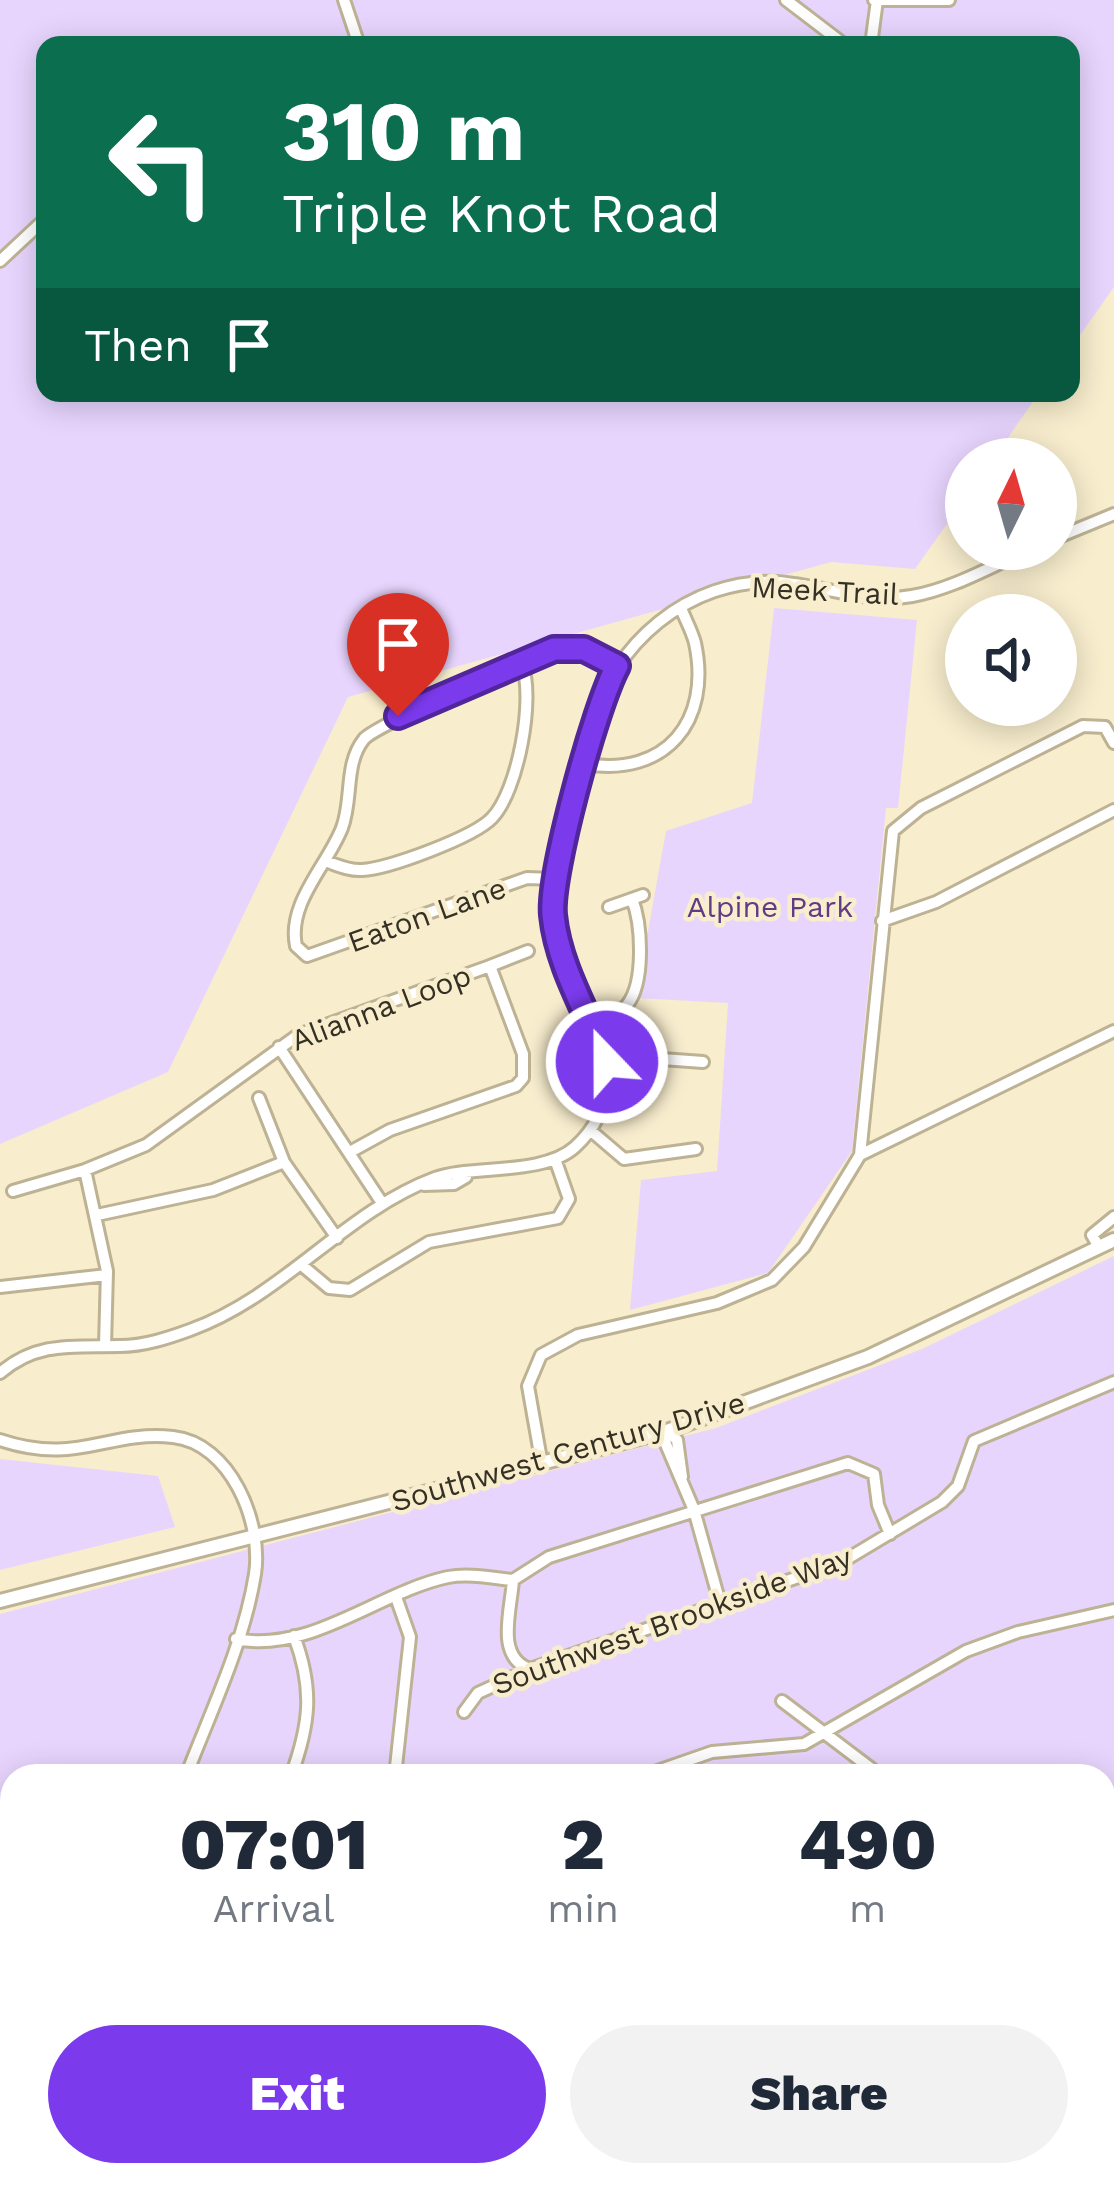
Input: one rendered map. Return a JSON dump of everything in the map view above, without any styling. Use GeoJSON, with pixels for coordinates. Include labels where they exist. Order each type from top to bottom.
{"type":"FeatureCollection","features":[{"type":"Feature","properties":{"kind":"main road","name":"Southwest Century Drive"},"geometry":{"type":"LineString","coordinates":[[0,1601],[667,1431],[868,1358],[1114,1240]]}},
{"type":"Feature","properties":{"kind":"street"},"geometry":{"type":"LineString","coordinates":[[344,0],[355,36]]}},
{"type":"Feature","properties":{"kind":"street"},"geometry":{"type":"LineString","coordinates":[[786,0],[833,36]]}},
{"type":"Feature","properties":{"kind":"street"},"geometry":{"type":"LineString","coordinates":[[872,36],[876,0],[949,0]]}},
{"type":"Feature","properties":{"kind":"street"},"geometry":{"type":"LineString","coordinates":[[0,261],[36,227]]}},
{"type":"Feature","properties":{"kind":"street"},"geometry":{"type":"LineString","coordinates":[[1077,529],[1114,514]]}},
{"type":"Feature","properties":{"kind":"street","name":"Meek Trail"},"geometry":{"type":"LineString","coordinates":[[607,1062],[559,949],[554,879],[598,708],[617,666],[638,639],[710,593],[773,582],[877,598],[913,596],[978,570]]}},
{"type":"Feature","properties":{"kind":"street"},"geometry":{"type":"LineString","coordinates":[[586,764],[645,764],[673,746],[691,715],[697,670],[695,640],[680,608]]}},
{"type":"Feature","properties":{"kind":"street"},"geometry":{"type":"LineString","coordinates":[[522,665],[530,697],[509,787],[492,818],[463,836],[373,868],[357,871],[326,860],[347,814],[355,756],[370,734],[398,716],[540,654],[570,648],[617,666]]}},
{"type":"Feature","properties":{"kind":"street"},"geometry":{"type":"LineString","coordinates":[[542,1465],[528,1386],[541,1355],[578,1335],[717,1303],[772,1280],[803,1247],[860,1155],[890,841],[899,822],[1083,726],[1105,727],[1114,743]]}},
{"type":"Feature","properties":{"kind":"street"},"geometry":{"type":"LineString","coordinates":[[881,921],[936,902],[1114,810]]}},
{"type":"Feature","properties":{"kind":"street","name":"Eaton Lane"},"geometry":{"type":"LineString","coordinates":[[326,860],[295,920],[301,952],[307,956],[527,878],[554,879]]}},
{"type":"Feature","properties":{"kind":"street"},"geometry":{"type":"LineString","coordinates":[[592,1024],[617,1013],[633,993],[640,932],[637,897],[609,908]]}},
{"type":"Feature","properties":{"kind":"street"},"geometry":{"type":"LineString","coordinates":[[490,966],[528,951]]}},
{"type":"Feature","properties":{"kind":"street","name":"Alianna Loop"},"geometry":{"type":"LineString","coordinates":[[13,1191],[86,1170],[146,1145],[279,1047],[490,966],[523,1054],[523,1078],[516,1086],[390,1130],[350,1152]]}},
{"type":"Feature","properties":{"kind":"street"},"geometry":{"type":"LineString","coordinates":[[860,1155],[1114,1031]]}},
{"type":"Feature","properties":{"kind":"street"},"geometry":{"type":"LineString","coordinates":[[279,1047],[382,1202]]}},
{"type":"Feature","properties":{"kind":"street"},"geometry":{"type":"LineString","coordinates":[[0,1373],[36,1350],[148,1343],[241,1309],[304,1267],[382,1202],[424,1185],[454,1184],[571,1151],[590,1130],[604,1103],[607,1062],[648,1058],[703,1062]]}},
{"type":"Feature","properties":{"kind":"street"},"geometry":{"type":"LineString","coordinates":[[259,1098],[284,1162],[338,1238]]}},
{"type":"Feature","properties":{"kind":"street"},"geometry":{"type":"LineString","coordinates":[[590,1130],[624,1159],[696,1149]]}},
{"type":"Feature","properties":{"kind":"street"},"geometry":{"type":"LineString","coordinates":[[304,1267],[329,1288],[360,1288],[429,1242],[558,1218],[569,1199],[555,1159]]}},
{"type":"Feature","properties":{"kind":"street"},"geometry":{"type":"LineString","coordinates":[[97,1215],[212,1190],[284,1162]]}},
{"type":"Feature","properties":{"kind":"street"},"geometry":{"type":"LineString","coordinates":[[86,1170],[107,1275],[105,1346]]}},
{"type":"Feature","properties":{"kind":"street"},"geometry":{"type":"LineString","coordinates":[[1099,1247],[1092,1235],[1114,1216]]}},
{"type":"Feature","properties":{"kind":"street"},"geometry":{"type":"LineString","coordinates":[[0,1287],[107,1275]]}},
{"type":"Feature","properties":{"kind":"street","name":"Southwest Brookside Way"},"geometry":{"type":"LineString","coordinates":[[464,1712],[478,1693],[530,1669],[823,1570],[890,1534],[958,1486],[974,1441],[1114,1382]]}},
{"type":"Feature","properties":{"kind":"street"},"geometry":{"type":"LineString","coordinates":[[667,1431],[676,1440],[682,1477],[721,1603]]}},
{"type":"Feature","properties":{"kind":"street"},"geometry":{"type":"LineString","coordinates":[[0,1440],[52,1453],[152,1436],[197,1442],[231,1472],[252,1537],[256,1569],[190,1764]]}},
{"type":"Feature","properties":{"kind":"street"},"geometry":{"type":"LineString","coordinates":[[236,1639],[261,1642],[294,1636],[451,1577],[513,1580],[549,1556],[856,1463],[874,1474],[878,1505],[890,1534]]}},
{"type":"Feature","properties":{"kind":"street"},"geometry":{"type":"LineString","coordinates":[[513,1580],[508,1653],[516,1664],[530,1669]]}},
{"type":"Feature","properties":{"kind":"street"},"geometry":{"type":"LineString","coordinates":[[396,1597],[410,1637],[396,1764]]}},
{"type":"Feature","properties":{"kind":"street"},"geometry":{"type":"LineString","coordinates":[[678,1764],[712,1752],[783,1748],[827,1734],[966,1651],[1018,1632],[1114,1610]]}},
{"type":"Feature","properties":{"kind":"street"},"geometry":{"type":"LineString","coordinates":[[294,1636],[310,1703],[307,1733],[295,1764]]}},
{"type":"Feature","properties":{"kind":"street"},"geometry":{"type":"LineString","coordinates":[[782,1701],[866,1764]]}},
{"type":"Feature","properties":{"kind":"green space"},"geometry":{"type":"Polygon","coordinates":[[[0,0],[1114,0],[1114,287],[1080,335],[1080,36],[36,36],[36,402],[1033,402],[1008,438],[945,438],[945,527],[915,569],[831,562],[348,697],[168,1072],[0,1144],[0,0]]]}},
{"type":"Feature","properties":{"kind":"green space","name":"Alpine Park"},"geometry":{"type":"Polygon","coordinates":[[[774,608],[917,620],[898,808],[886,808],[852,1151],[768,1273],[630,1310],[641,1180],[717,1171],[728,1003],[636,998],[666,831],[752,803],[774,608]]]}},
{"type":"Feature","properties":{"kind":"green space"},"geometry":{"type":"Polygon","coordinates":[[[1114,1256],[1114,1764],[0,1764],[0,1614],[716,1428],[922,1349],[1114,1256]]]}},
{"type":"Feature","properties":{"kind":"green space"},"geometry":{"type":"Polygon","coordinates":[[[0,1459],[158,1476],[175,1527],[0,1570],[0,1459]]]}},
{"type":"Feature","properties":{"kind":"route"},"geometry":{"type":"LineString","coordinates":[[398,716],[554,649],[584,649],[617,666],[592,726],[581,786],[551,891],[559,949],[607,1062]]}}]}
